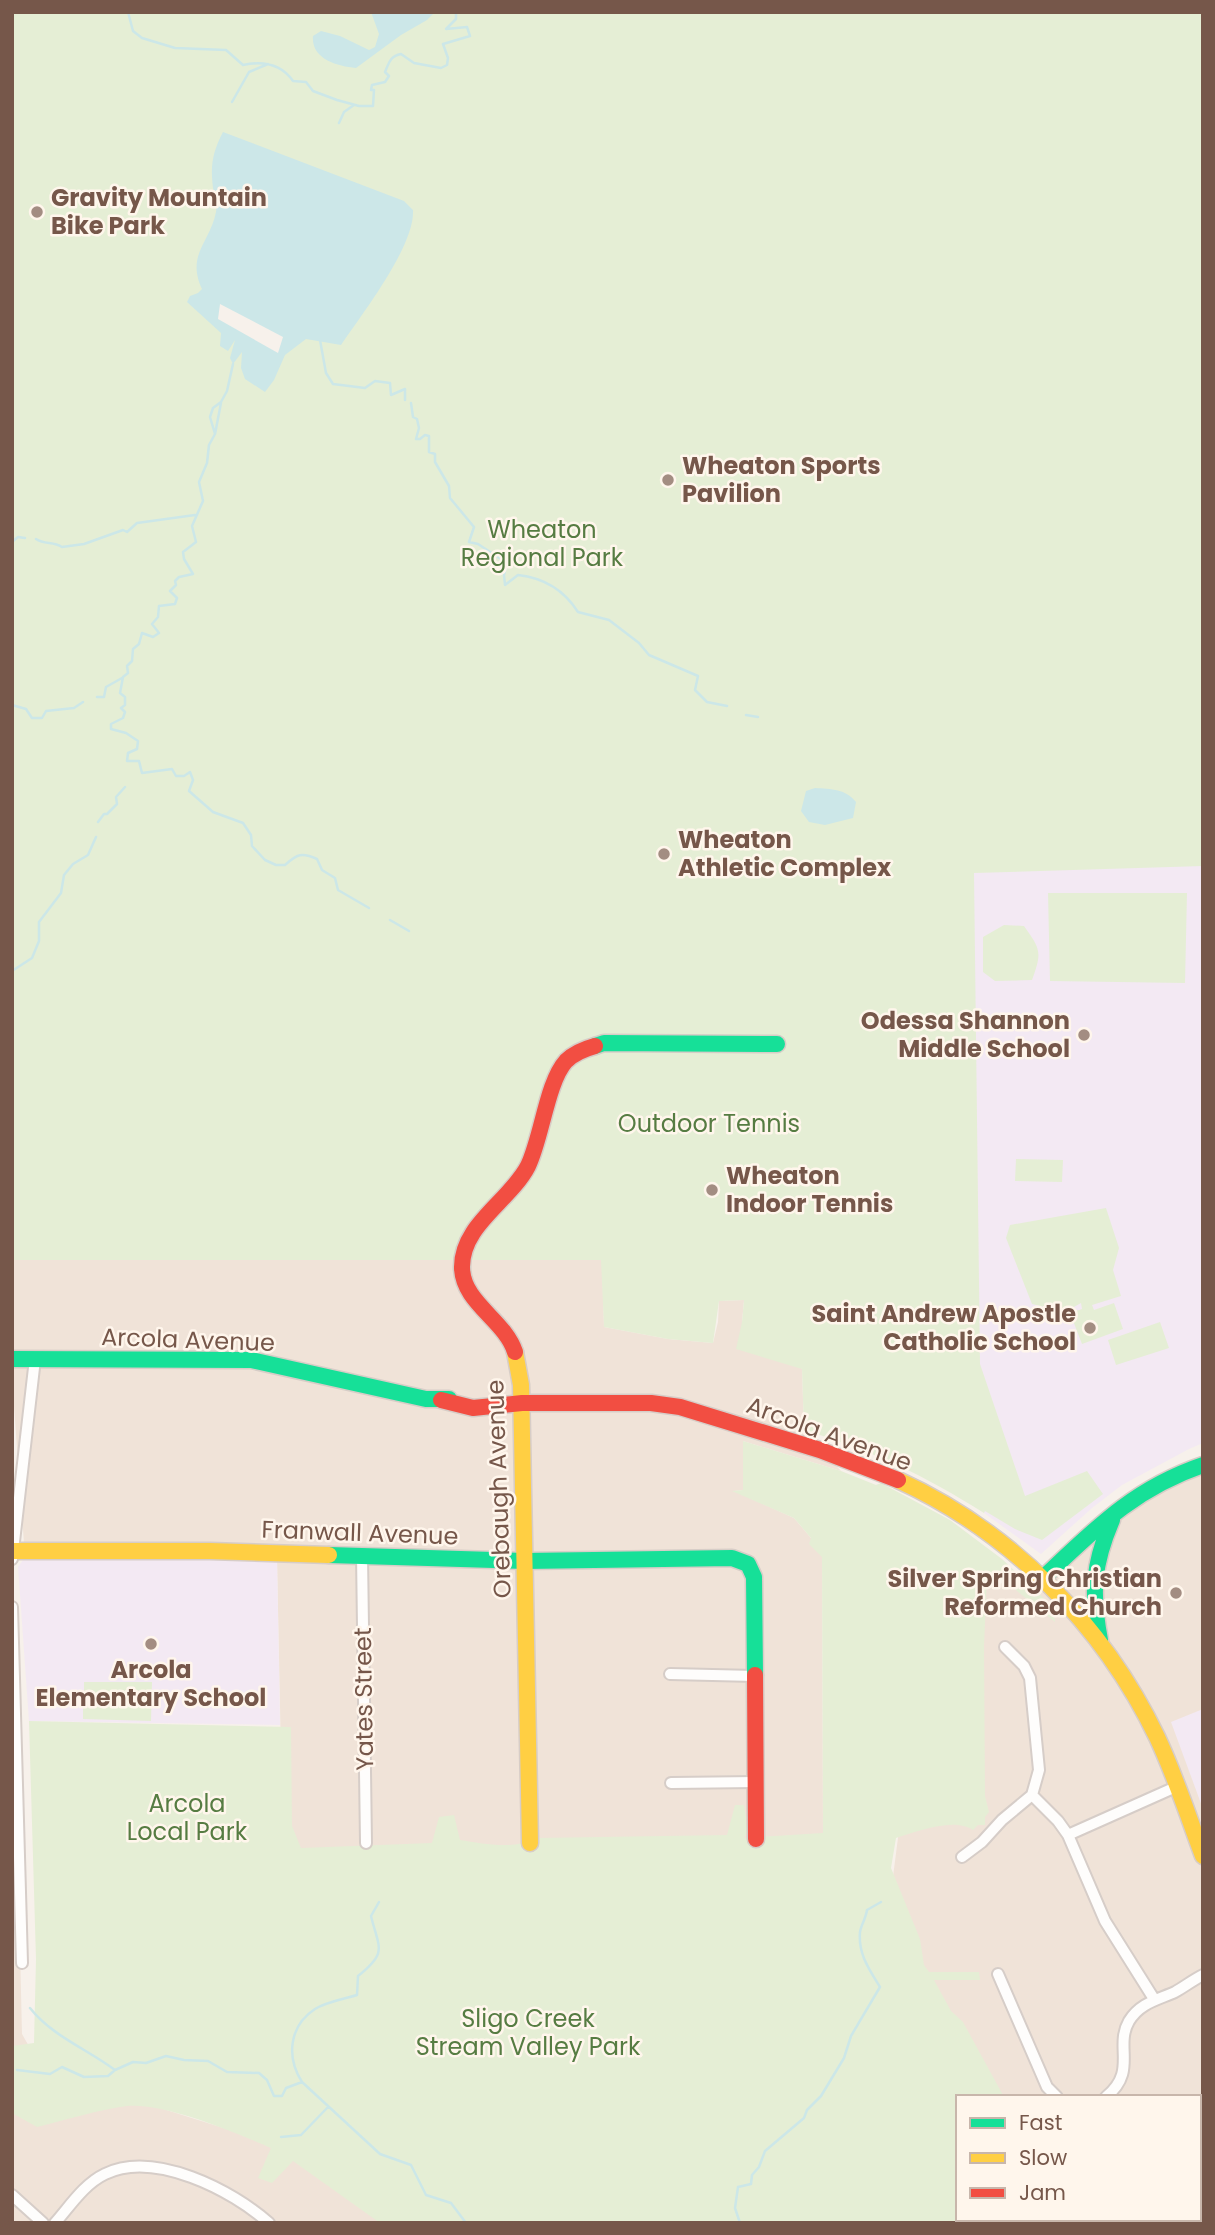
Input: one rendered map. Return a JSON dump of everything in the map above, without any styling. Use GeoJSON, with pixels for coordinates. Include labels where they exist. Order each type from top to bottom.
{"type":"FeatureCollection","features":[{"type":"Feature","properties":{"kind":"street","name":"Orebaugh Avenue"},"geometry":{"type":"LineString","coordinates":[[530,1843],[522,1404],[518,1361],[509,1336],[474,1298],[464,1281],[463,1251],[476,1229],[518,1183],[527,1166],[554,1083],[566,1061],[584,1049],[604,1043],[777,1044]]}},
{"type":"Feature","properties":{"kind":"street","name":"Arcola Avenue"},"geometry":{"type":"LineString","coordinates":[[12,1359],[251,1360],[426,1399],[495,1399],[503,1404],[651,1403],[680,1407],[818,1448],[904,1483],[965,1519],[1043,1578],[1078,1615],[1119,1671],[1156,1734],[1203,1856]]}},
{"type":"Feature","properties":{"kind":"street"},"geometry":{"type":"LineString","coordinates":[[12,1559],[35,1359]]}},
{"type":"Feature","properties":{"kind":"street"},"geometry":{"type":"LineString","coordinates":[[1043,1578],[1142,1493],[1203,1465]]}},
{"type":"Feature","properties":{"kind":"street"},"geometry":{"type":"LineString","coordinates":[[1102,1648],[1092,1603],[1092,1577],[1100,1548],[1115,1514]]}},
{"type":"Feature","properties":{"kind":"street","name":"Franwall Avenue"},"geometry":{"type":"LineString","coordinates":[[13,1551],[197,1551],[524,1561],[732,1558],[748,1564],[754,1577],[755,1676]]}},
{"type":"Feature","properties":{"kind":"street","name":"Yates Street"},"geometry":{"type":"LineString","coordinates":[[362,1555],[366,1843]]}},
{"type":"Feature","properties":{"kind":"street"},"geometry":{"type":"LineString","coordinates":[[12,1607],[17,1911],[22,1963]]}},
{"type":"Feature","properties":{"kind":"street"},"geometry":{"type":"LineString","coordinates":[[962,1857],[1032,1795],[1039,1770],[1030,1678],[1024,1666],[1005,1647]]}},
{"type":"Feature","properties":{"kind":"street"},"geometry":{"type":"LineString","coordinates":[[670,1674],[755,1676],[756,1839]]}},
{"type":"Feature","properties":{"kind":"street"},"geometry":{"type":"LineString","coordinates":[[671,1783],[756,1782]]}},
{"type":"Feature","properties":{"kind":"street"},"geometry":{"type":"LineString","coordinates":[[1068,1835],[1178,1786]]}},
{"type":"Feature","properties":{"kind":"street"},"geometry":{"type":"LineString","coordinates":[[1032,1795],[1068,1835],[1105,1921],[1154,1999]]}},
{"type":"Feature","properties":{"kind":"street"},"geometry":{"type":"LineString","coordinates":[[998,1974],[1047,2087],[1055,2095]]}},
{"type":"Feature","properties":{"kind":"street"},"geometry":{"type":"LineString","coordinates":[[1108,2095],[1125,2071],[1125,2034],[1129,2021],[1146,2003],[1174,1992],[1203,1975]]}},
{"type":"Feature","properties":{"kind":"street"},"geometry":{"type":"LineString","coordinates":[[55,2223],[87,2187],[104,2174],[124,2166],[137,2165],[162,2169],[200,2181],[249,2205],[269,2223]]}},
{"type":"Feature","properties":{"kind":"street"},"geometry":{"type":"LineString","coordinates":[[12,2195],[43,2223]]}},
{"type":"Feature","properties":{"kind":"shaded area"},"geometry":{"type":"Polygon","coordinates":[[[1203,865],[1203,1443],[1122,1485],[1041,1554],[984,1513],[958,873],[1203,865]]]}},
{"type":"Feature","properties":{"kind":"shaded area"},"geometry":{"type":"Polygon","coordinates":[[[12,1260],[602,1260],[604,1327],[668,1339],[713,1343],[719,1301],[744,1300],[742,1322],[802,1369],[804,1430],[841,1471],[743,1441],[743,1490],[734,1491],[794,1518],[822,1551],[823,1834],[283,1853],[277,1559],[25,1557],[12,1379],[12,1260]]]}},
{"type":"Feature","properties":{"kind":"shaded area"},"geometry":{"type":"Polygon","coordinates":[[[1203,1465],[1203,2115],[1201,2095],[976,2095],[890,1900],[899,1830],[973,1587],[1043,1578],[1179,1474],[1203,1465]]]}},
{"type":"Feature","properties":{"kind":"shaded area","name":"Arcola Elementary School"},"geometry":{"type":"Polygon","coordinates":[[[25,1557],[277,1558],[280,1725],[29,1721],[18,1567],[25,1557]]]}},
{"type":"Feature","properties":{"kind":"shaded area"},"geometry":{"type":"Polygon","coordinates":[[[12,1607],[22,2034],[43,2071],[274,2144],[390,2223],[12,2223],[12,1607]]]}},
{"type":"Feature","properties":{"kind":"shaded area"},"geometry":{"type":"Polygon","coordinates":[[[1203,1709],[1203,1809],[1171,1722],[1203,1709]]]}},
{"type":"Feature","properties":{"kind":"green space","name":"Wheaton Regional Park"},"geometry":{"type":"Polygon","coordinates":[[[12,12],[1203,12],[1203,866],[974,873],[980,1364],[1025,1496],[1087,1471],[1103,1494],[1042,1540],[1015,1529],[985,1511],[984,1513],[897,1465],[853,1446],[804,1430],[802,1369],[736,1349],[744,1300],[719,1301],[713,1343],[668,1339],[604,1327],[601,1260],[12,1260],[12,12]]]}},
{"type":"Feature","properties":{"kind":"green space"},"geometry":{"type":"Polygon","coordinates":[[[1048,893],[1187,893],[1185,983],[1050,981],[1048,893]]]}},
{"type":"Feature","properties":{"kind":"green space"},"geometry":{"type":"Polygon","coordinates":[[[1004,925],[1024,926],[1037,946],[1038,957],[1032,980],[995,981],[983,972],[983,937],[1004,925]]]}},
{"type":"Feature","properties":{"kind":"green space"},"geometry":{"type":"Polygon","coordinates":[[[1016,1159],[1063,1160],[1062,1182],[1015,1181],[1016,1159]]]}},
{"type":"Feature","properties":{"kind":"green space"},"geometry":{"type":"Polygon","coordinates":[[[1106,1208],[1119,1248],[1113,1270],[1121,1296],[1092,1305],[1094,1310],[1114,1303],[1123,1329],[1082,1344],[1070,1313],[1082,1309],[1081,1303],[1065,1312],[1032,1304],[1006,1238],[1010,1225],[1106,1208]]]}},
{"type":"Feature","properties":{"kind":"green space"},"geometry":{"type":"Polygon","coordinates":[[[1160,1322],[1169,1348],[1116,1365],[1108,1340],[1160,1322]]]}},
{"type":"Feature","properties":{"kind":"green space","name":"Sligo Creek Stream Valley Park"},"geometry":{"type":"Polygon","coordinates":[[[743,1441],[841,1471],[876,1485],[881,1483],[950,1520],[1002,1559],[1053,1607],[1055,1622],[1001,1578],[987,1576],[984,1646],[985,1796],[989,1812],[985,1817],[985,1825],[978,1825],[973,1830],[965,1826],[945,1825],[896,1838],[891,1868],[920,1939],[924,1965],[929,1972],[979,1972],[980,1980],[934,1980],[951,2011],[963,2022],[1003,2095],[956,2095],[956,2221],[1105,2223],[380,2223],[293,2161],[272,2183],[258,2178],[271,2148],[179,2114],[142,2106],[127,2106],[37,2127],[12,2113],[12,2046],[34,2043],[36,1959],[29,1721],[291,1727],[292,1826],[301,1848],[432,1843],[439,1817],[454,1815],[460,1840],[489,1844],[519,1844],[537,1838],[727,1835],[735,1805],[744,1805],[748,1831],[744,1838],[823,1833],[822,1557],[809,1544],[811,1538],[794,1518],[732,1491],[743,1490],[743,1441]]]}},
{"type":"Feature","properties":{"kind":"green space"},"geometry":{"type":"Polygon","coordinates":[[[84,1682],[152,1682],[151,1721],[83,1719],[83,1702],[106,1702],[105,1698],[84,1698],[84,1682]]]}},
{"type":"Feature","properties":{"kind":"water"},"geometry":{"type":"Polygon","coordinates":[[[371,12],[435,12],[356,68],[327,60],[316,50],[313,36],[321,31],[340,36],[369,50],[375,47],[379,34],[371,12]]]}},
{"type":"Feature","properties":{"kind":"water"},"geometry":{"type":"Polygon","coordinates":[[[223,132],[404,201],[413,210],[406,242],[397,260],[341,345],[306,339],[285,355],[274,380],[265,392],[245,379],[241,368],[242,352],[233,364],[230,358],[235,340],[228,351],[220,346],[221,333],[187,302],[190,296],[202,289],[198,277],[198,257],[216,212],[212,162],[223,132]]]}},
{"type":"Feature","properties":{"kind":"water"},"geometry":{"type":"Polygon","coordinates":[[[815,788],[838,790],[848,794],[856,802],[853,818],[825,825],[809,822],[801,811],[806,791],[815,788]]]}},
{"type":"Feature","properties":{"kind":"pier"},"geometry":{"type":"Polygon","coordinates":[[[220,304],[283,337],[278,353],[218,319],[220,304]]]}},
{"type":"Feature","properties":{"kind":"waterway"},"geometry":{"type":"LineString","coordinates":[[128,12],[133,31],[142,38],[175,48],[226,50],[243,65],[257,63],[277,67],[293,81],[306,82],[313,91],[359,106],[373,106],[372,85],[385,82],[389,76],[385,72],[392,58],[397,55],[401,54],[414,63],[441,68],[447,65],[448,58],[443,44],[470,36],[467,27],[446,29],[456,19],[456,12]]}},
{"type":"Feature","properties":{"kind":"waterway"},"geometry":{"type":"LineString","coordinates":[[232,102],[249,72],[268,64]]}},
{"type":"Feature","properties":{"kind":"waterway"},"geometry":{"type":"LineString","coordinates":[[339,123],[344,112],[354,105]]}},
{"type":"Feature","properties":{"kind":"waterway"},"geometry":{"type":"LineString","coordinates":[[320,340],[326,373],[333,384],[365,388],[375,381],[390,383],[391,395],[405,389],[405,400]]}},
{"type":"Feature","properties":{"kind":"waterway"},"geometry":{"type":"LineString","coordinates":[[233,364],[227,391],[221,402],[213,408],[210,417],[215,434],[209,445],[207,463],[199,482],[203,501],[192,526],[196,542],[183,552],[193,574],[179,577],[175,581],[176,585],[170,591],[177,598],[175,604],[159,606],[158,617],[152,624],[159,633],[153,637],[142,633],[139,644],[133,649],[132,661],[127,666],[128,673],[123,677],[120,693],[125,697],[125,705],[121,708],[125,712],[123,718],[111,724],[111,729],[126,733],[138,741],[137,749],[128,753],[127,761],[139,761],[142,773],[172,769],[176,776],[184,776],[190,772],[193,780],[189,791],[213,812],[243,823],[251,835],[252,846],[265,860],[276,865],[285,865],[300,855],[317,859],[322,870],[335,878],[338,890],[369,908]]}},
{"type":"Feature","properties":{"kind":"waterway"},"geometry":{"type":"LineString","coordinates":[[215,434],[221,403]]}},
{"type":"Feature","properties":{"kind":"waterway"},"geometry":{"type":"LineString","coordinates":[[411,403],[413,417],[417,419],[419,428],[416,439],[429,436],[429,452],[435,454],[435,462],[449,486],[450,498],[474,527],[469,542],[478,544],[507,563],[505,585],[518,575],[553,586],[567,597],[578,612],[609,620],[639,643],[649,655],[698,676],[695,690],[707,702],[727,706]]}},
{"type":"Feature","properties":{"kind":"waterway"},"geometry":{"type":"LineString","coordinates":[[36,539],[62,547],[84,544],[123,530],[127,532],[137,523],[195,515]]}},
{"type":"Feature","properties":{"kind":"waterway"},"geometry":{"type":"LineString","coordinates":[[12,542],[18,537],[25,538]]}},
{"type":"Feature","properties":{"kind":"waterway"},"geometry":{"type":"LineString","coordinates":[[97,697],[104,697],[106,687],[122,678]]}},
{"type":"Feature","properties":{"kind":"waterway"},"geometry":{"type":"LineString","coordinates":[[12,705],[26,709],[32,718],[42,718],[46,711],[74,708],[83,702]]}},
{"type":"Feature","properties":{"kind":"waterway"},"geometry":{"type":"LineString","coordinates":[[746,715],[758,717]]}},
{"type":"Feature","properties":{"kind":"waterway"},"geometry":{"type":"LineString","coordinates":[[98,822],[117,804],[116,797],[125,787]]}},
{"type":"Feature","properties":{"kind":"waterway"},"geometry":{"type":"LineString","coordinates":[[12,971],[32,958],[39,941],[39,922],[61,893],[64,875],[73,864],[88,855],[96,837]]}},
{"type":"Feature","properties":{"kind":"waterway"},"geometry":{"type":"LineString","coordinates":[[390,920],[409,931]]}},
{"type":"Feature","properties":{"kind":"waterway"},"geometry":{"type":"LineString","coordinates":[[302,2082],[292,2052],[295,2033],[306,2016],[315,2009],[357,1995],[358,1976],[374,1961],[379,1949],[371,1916],[379,1902]]}},
{"type":"Feature","properties":{"kind":"waterway"},"geometry":{"type":"LineString","coordinates":[[740,2223],[735,2208],[738,2187],[751,2184],[752,2175],[759,2167],[765,2151],[804,2118],[807,2110],[821,2096],[844,2058],[851,2036],[880,1987],[865,1961],[860,1940],[867,1910],[881,1902]]}},
{"type":"Feature","properties":{"kind":"waterway"},"geometry":{"type":"LineString","coordinates":[[30,2008],[49,2027],[115,2070],[133,2062],[146,2063],[166,2056],[208,2061],[227,2072],[259,2073],[267,2080],[274,2096],[282,2096],[286,2088],[302,2082],[380,2154],[411,2165],[426,2195],[451,2203],[466,2223]]}},
{"type":"Feature","properties":{"kind":"waterway"},"geometry":{"type":"LineString","coordinates":[[17,2070],[50,2074],[62,2067],[84,2077],[108,2076],[115,2070]]}},
{"type":"Feature","properties":{"kind":"waterway"},"geometry":{"type":"LineString","coordinates":[[281,2137],[301,2135],[328,2107]]}},
{"type":"Feature","properties":{"kind":"traffic: fast"},"geometry":{"type":"LineString","coordinates":[[595,1046],[604,1043],[777,1044]]}},
{"type":"Feature","properties":{"kind":"traffic: fast"},"geometry":{"type":"LineString","coordinates":[[12,1359],[251,1360],[426,1399],[449,1399]]}},
{"type":"Feature","properties":{"kind":"traffic: fast"},"geometry":{"type":"LineString","coordinates":[[1043,1578],[1098,1527],[1135,1498],[1203,1465]]}},
{"type":"Feature","properties":{"kind":"traffic: fast"},"geometry":{"type":"LineString","coordinates":[[1100,1640],[1095,1608],[1097,1565],[1112,1520]]}},
{"type":"Feature","properties":{"kind":"traffic: fast"},"geometry":{"type":"LineString","coordinates":[[329,1555],[525,1561],[732,1558],[748,1564],[754,1577],[755,1675]]}},
{"type":"Feature","properties":{"kind":"traffic: slow"},"geometry":{"type":"LineString","coordinates":[[515,1352],[521,1385],[530,1843]]}},
{"type":"Feature","properties":{"kind":"traffic: slow"},"geometry":{"type":"LineString","coordinates":[[898,1480],[940,1501],[979,1526],[1050,1586],[1081,1620],[1110,1657],[1157,1737],[1203,1856]]}},
{"type":"Feature","properties":{"kind":"traffic: slow"},"geometry":{"type":"LineString","coordinates":[[12,1551],[210,1551],[329,1555]]}},
{"type":"Feature","properties":{"kind":"traffic: jam"},"geometry":{"type":"LineString","coordinates":[[515,1352],[503,1330],[469,1291],[462,1268],[464,1253],[478,1226],[510,1191],[528,1166],[559,1070],[572,1056],[595,1046]]}},
{"type":"Feature","properties":{"kind":"traffic: jam"},"geometry":{"type":"LineString","coordinates":[[441,1400],[473,1408],[522,1403],[651,1403],[680,1407],[820,1450],[898,1480]]}},
{"type":"Feature","properties":{"kind":"traffic: jam"},"geometry":{"type":"LineString","coordinates":[[755,1675],[756,1839]]}},
{"type":"Feature","properties":{"kind":"place","name":"Gravity Mountain Bike Park"},"geometry":{"type":"Point","coordinates":[37,212]}},
{"type":"Feature","properties":{"kind":"place","name":"Wheaton Sports Pavilion"},"geometry":{"type":"Point","coordinates":[668,480]}},
{"type":"Feature","properties":{"kind":"place","name":"Wheaton Athletic Complex"},"geometry":{"type":"Point","coordinates":[664,854]}},
{"type":"Feature","properties":{"kind":"place","name":"Odessa Shannon Middle School"},"geometry":{"type":"Point","coordinates":[1084,1035]}},
{"type":"Feature","properties":{"kind":"place","name":"Wheaton Indoor Tennis"},"geometry":{"type":"Point","coordinates":[712,1190]}},
{"type":"Feature","properties":{"kind":"place","name":"Saint Andrew Apostle Catholic School"},"geometry":{"type":"Point","coordinates":[1090,1328]}},
{"type":"Feature","properties":{"kind":"place","name":"Silver Spring Christian Reformed Church"},"geometry":{"type":"Point","coordinates":[1176,1593]}},
{"type":"Feature","properties":{"kind":"place","name":"Arcola Elementary School"},"geometry":{"type":"Point","coordinates":[151,1644]}},
{"type":"Feature","properties":{"kind":"park label","name":"Outdoor Tennis"},"geometry":{"type":"Point","coordinates":[709,1124]}},
{"type":"Feature","properties":{"kind":"park label","name":"Arcola Local Park"},"geometry":{"type":"Point","coordinates":[187,1818]}}]}
